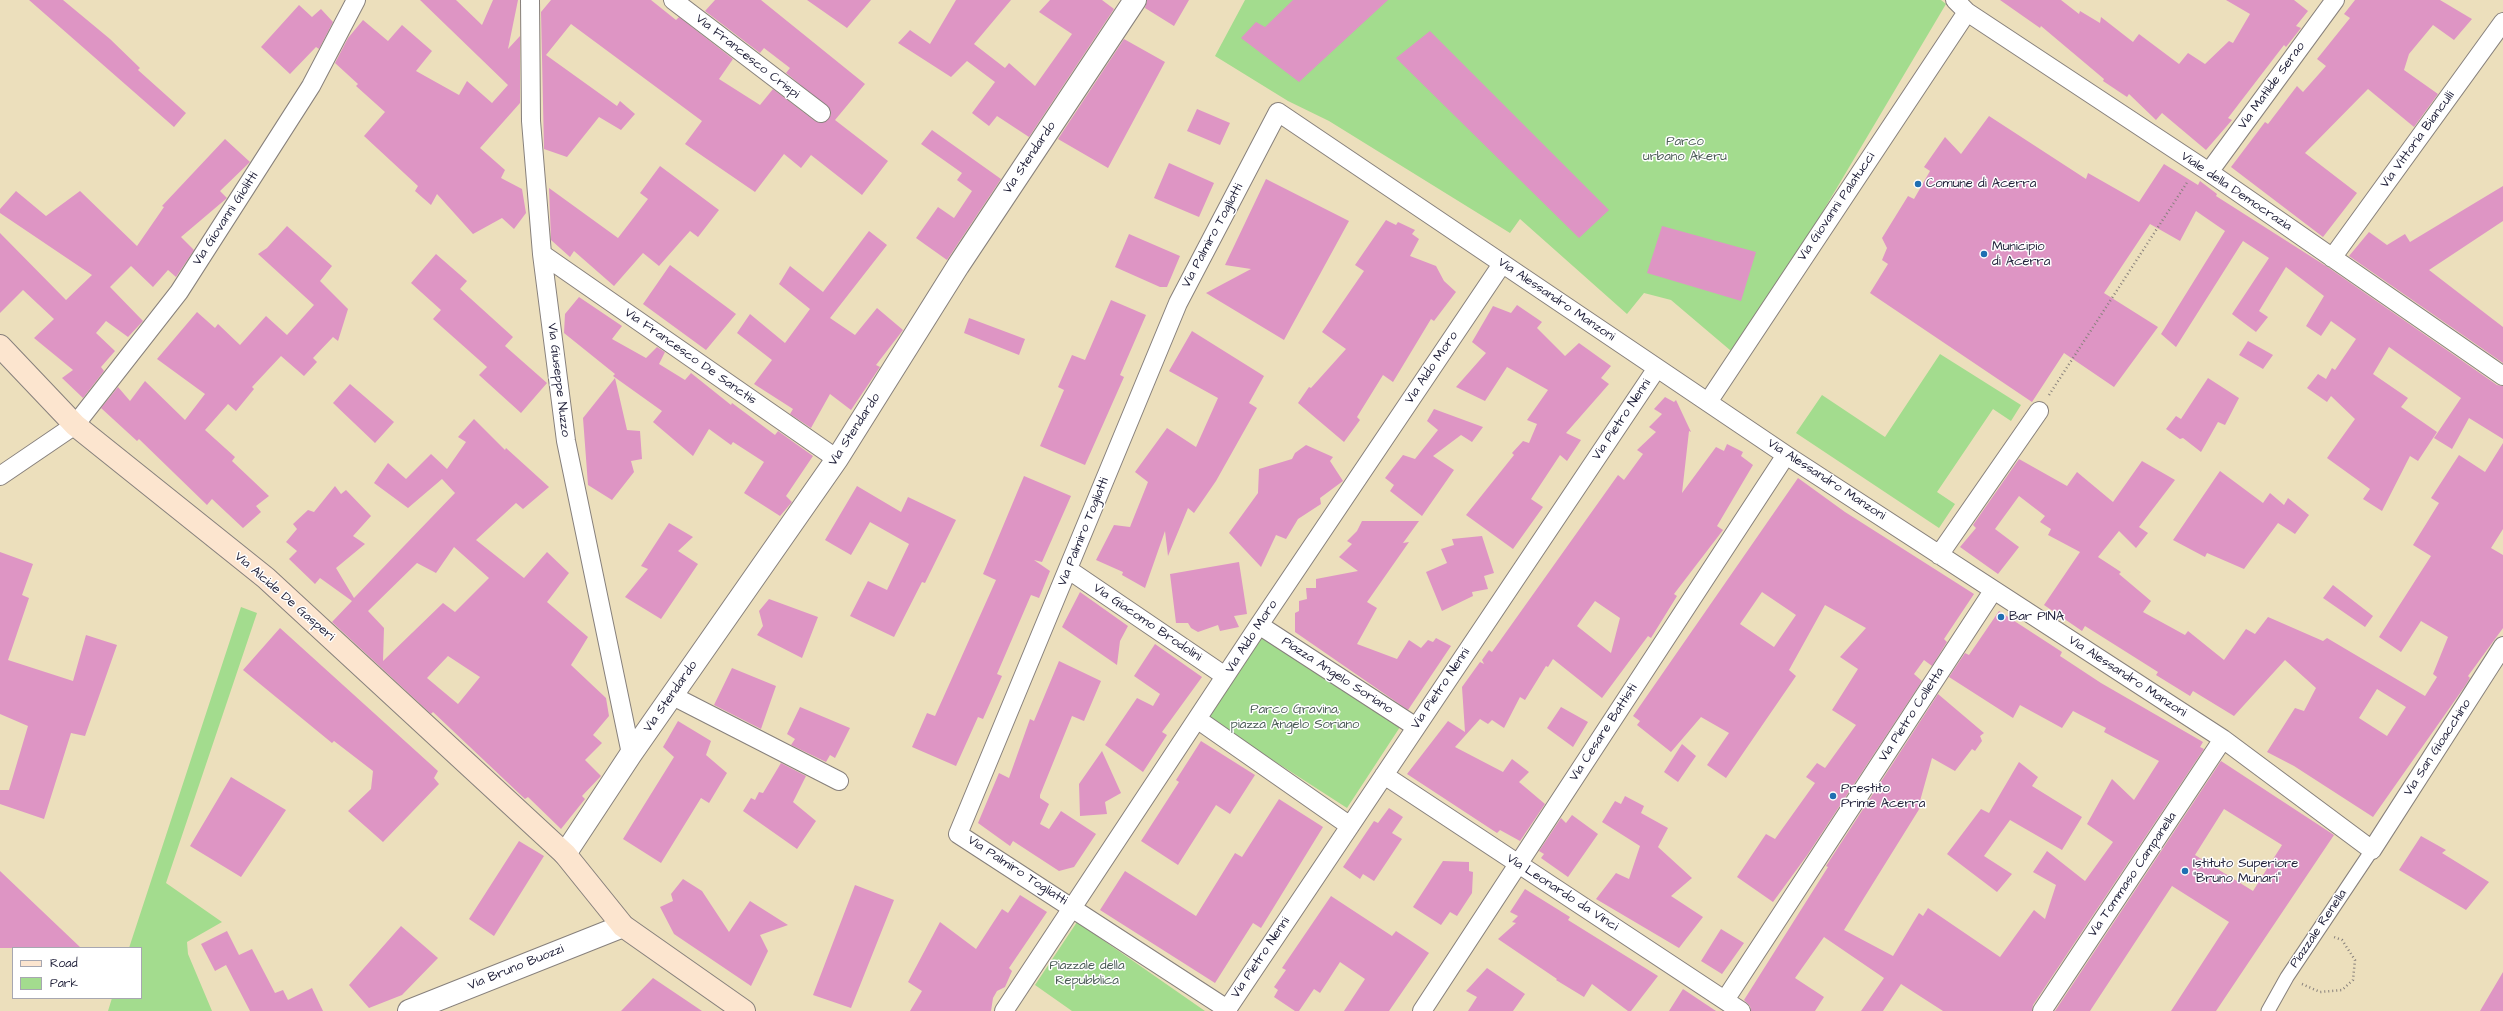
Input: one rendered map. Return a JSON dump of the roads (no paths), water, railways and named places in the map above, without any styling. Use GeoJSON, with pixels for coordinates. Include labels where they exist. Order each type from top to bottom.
{"type":"FeatureCollection","features":[{"type":"Feature","properties":{"kind":"main road","name":"Via Alcide De Gasperi"},"geometry":{"type":"LineString","coordinates":[[0,346],[75,425],[266,578],[565,854],[623,926],[744,1011]]}},
{"type":"Feature","properties":{"kind":"street","name":"Via Giovanni Giolitti"},"geometry":{"type":"LineString","coordinates":[[0,476],[75,425],[179,292],[311,86],[356,0]]}},
{"type":"Feature","properties":{"kind":"street","name":"Via Giuseppe Nuzzo"},"geometry":{"type":"LineString","coordinates":[[530,0],[530,121],[542,254],[566,441],[631,754]]}},
{"type":"Feature","properties":{"kind":"street","name":"Via Francesco Crispi"},"geometry":{"type":"LineString","coordinates":[[673,0],[821,113]]}},
{"type":"Feature","properties":{"kind":"street","name":"Via Matilde Serao"},"geometry":{"type":"LineString","coordinates":[[2204,168],[2335,0]]}},
{"type":"Feature","properties":{"kind":"street","name":"Via Stendardo"},"geometry":{"type":"LineString","coordinates":[[565,854],[631,754],[837,459],[958,266],[1128,3]]}},
{"type":"Feature","properties":{"kind":"street","name":"Viale della Democrazia"},"geometry":{"type":"LineString","coordinates":[[1961,6],[2204,168],[2503,376]]}},
{"type":"Feature","properties":{"kind":"street","name":"Via Giovanni Palatucci"},"geometry":{"type":"LineString","coordinates":[[1708,402],[1961,6]]}},
{"type":"Feature","properties":{"kind":"street","name":"Via Vittoria Bianculli"},"geometry":{"type":"LineString","coordinates":[[2332,258],[2503,22]]}},
{"type":"Feature","properties":{"kind":"street","name":"Via Alessandro Manzoni"},"geometry":{"type":"LineString","coordinates":[[1278,112],[1786,455],[1993,591],[2223,739],[2372,850]]}},
{"type":"Feature","properties":{"kind":"street","name":"Via Palmiro Togliatti"},"geometry":{"type":"LineString","coordinates":[[1074,908],[958,834],[1069,570],[1178,303],[1278,112]]}},
{"type":"Feature","properties":{"kind":"street","name":"Via Francesco De Sanctis"},"geometry":{"type":"LineString","coordinates":[[542,254],[837,459]]}},
{"type":"Feature","properties":{"kind":"street","name":"Via Aldo Moro"},"geometry":{"type":"LineString","coordinates":[[1004,1011],[1074,908],[1259,625],[1502,264]]}},
{"type":"Feature","properties":{"kind":"street","name":"Via Pietro Nenni"},"geometry":{"type":"LineString","coordinates":[[1226,1010],[1657,368]]}},
{"type":"Feature","properties":{"kind":"street"},"geometry":{"type":"LineString","coordinates":[[1939,555],[2039,411]]}},
{"type":"Feature","properties":{"kind":"street","name":"Via Cesare Battisti"},"geometry":{"type":"LineString","coordinates":[[1422,1011],[1786,455]]}},
{"type":"Feature","properties":{"kind":"street","name":"Via Giacomo Brodolini"},"geometry":{"type":"LineString","coordinates":[[1069,570],[1225,676]]}},
{"type":"Feature","properties":{"kind":"street","name":"Via Pietro Colletta"},"geometry":{"type":"LineString","coordinates":[[1731,1007],[1993,591]]}},
{"type":"Feature","properties":{"kind":"street","name":"Piazza Angelo Soriano"},"geometry":{"type":"LineString","coordinates":[[1259,625],[1416,727]]}},
{"type":"Feature","properties":{"kind":"street","name":"Via San Gioacchino"},"geometry":{"type":"LineString","coordinates":[[2372,850],[2503,646]]}},
{"type":"Feature","properties":{"kind":"street"},"geometry":{"type":"LineString","coordinates":[[672,695],[838,781]]}},
{"type":"Feature","properties":{"kind":"street"},"geometry":{"type":"LineString","coordinates":[[1197,719],[1350,826]]}},
{"type":"Feature","properties":{"kind":"street","name":"Via Tommaso Campanella"},"geometry":{"type":"LineString","coordinates":[[2042,1011],[2223,739]]}},
{"type":"Feature","properties":{"kind":"street","name":"Via Leonardo da Vinci"},"geometry":{"type":"LineString","coordinates":[[1384,775],[1731,1007]]}},
{"type":"Feature","properties":{"kind":"street","name":"Piazzale Renella"},"geometry":{"type":"LineString","coordinates":[[2268,1011],[2287,977],[2372,850]]}},
{"type":"Feature","properties":{"kind":"street"},"geometry":{"type":"LineString","coordinates":[[1074,908],[1226,1010]]}},
{"type":"Feature","properties":{"kind":"street","name":"Via Bruno Buozzi"},"geometry":{"type":"LineString","coordinates":[[409,1011],[623,926]]}},
{"type":"Feature","properties":{"kind":"place","name":"Comune di Acerra"},"geometry":{"type":"Point","coordinates":[1918,184]}},
{"type":"Feature","properties":{"kind":"place","name":"Municipio di Acerra"},"geometry":{"type":"Point","coordinates":[1984,254]}},
{"type":"Feature","properties":{"kind":"place","name":"Bar PINA"},"geometry":{"type":"Point","coordinates":[2001,617]}},
{"type":"Feature","properties":{"kind":"place","name":"Prestito Prime Acerra"},"geometry":{"type":"Point","coordinates":[1833,796]}},
{"type":"Feature","properties":{"kind":"place","name":"Istituto Superiore \"Bruno Munari\""},"geometry":{"type":"Point","coordinates":[2185,871]}},
{"type":"Feature","properties":{"kind":"park label","name":"Parco urbano Akeru"},"geometry":{"type":"Point","coordinates":[1685,150]}},
{"type":"Feature","properties":{"kind":"park label","name":"Parco Gravina, piazza Angelo Soriano"},"geometry":{"type":"Point","coordinates":[1295,718]}},
{"type":"Feature","properties":{"kind":"park label","name":"Piazzale della Repubblica"},"geometry":{"type":"Point","coordinates":[1087,974]}}]}
